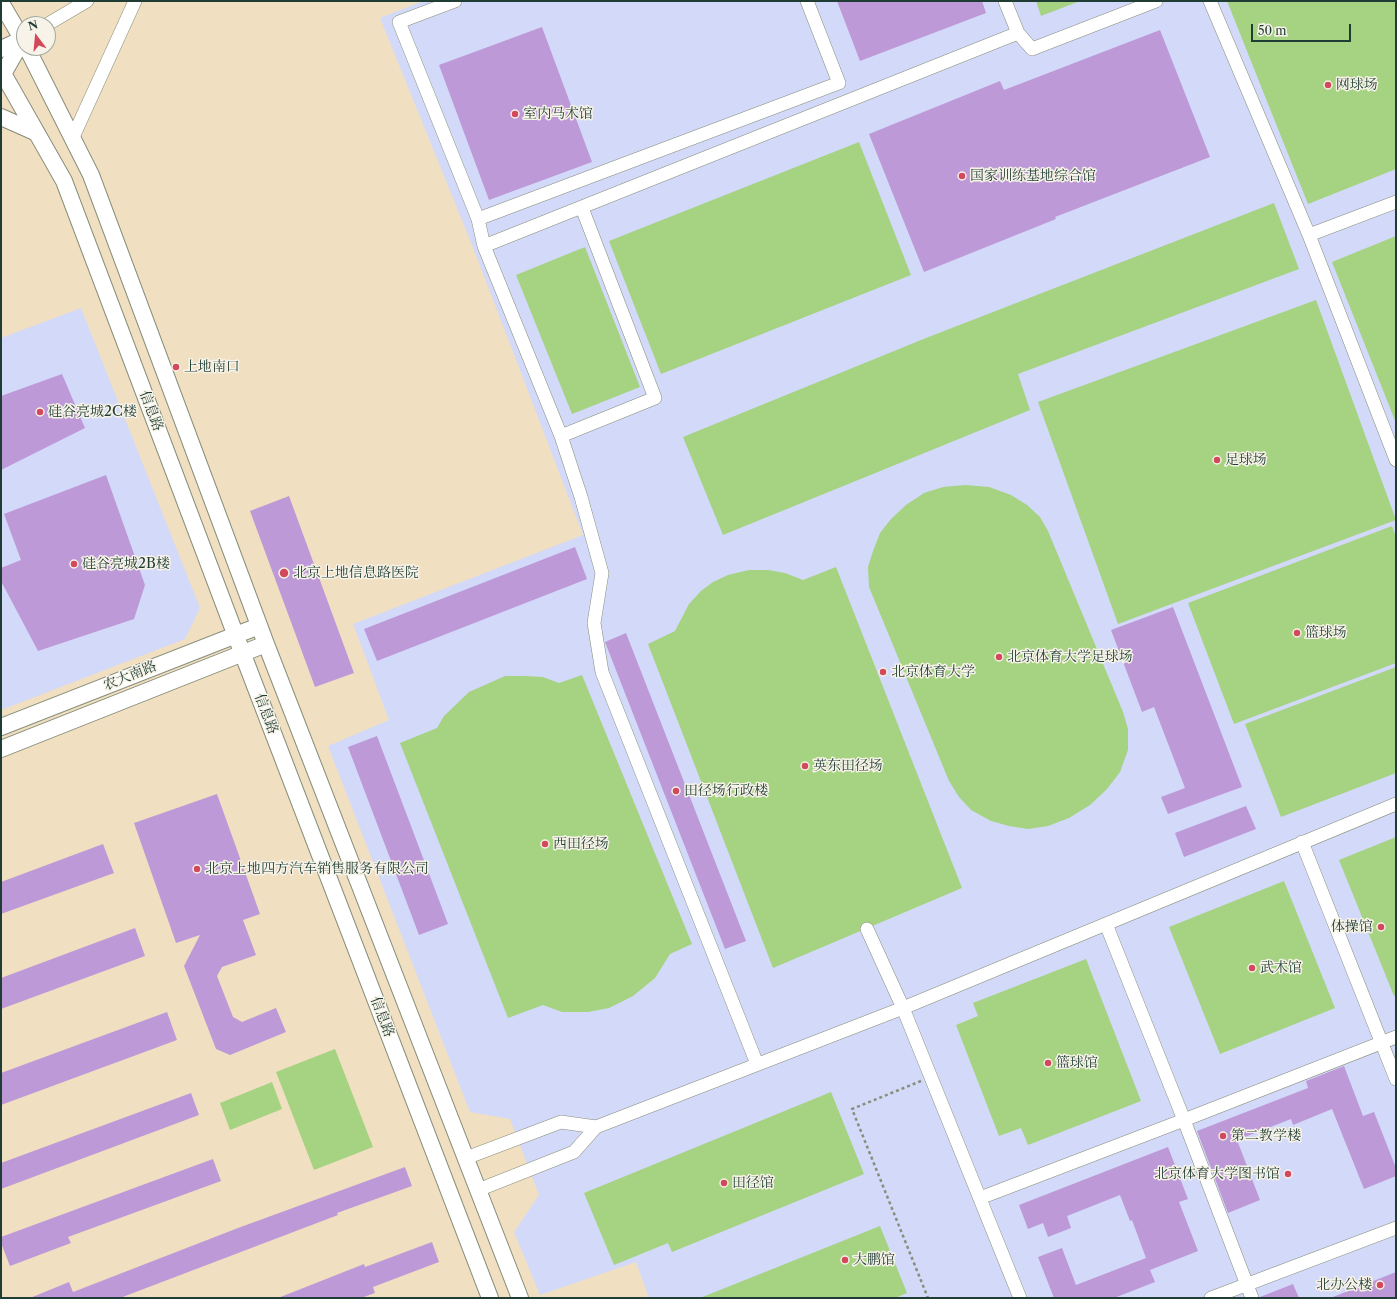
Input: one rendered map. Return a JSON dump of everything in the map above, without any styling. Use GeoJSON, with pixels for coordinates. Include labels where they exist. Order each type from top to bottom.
{"type":"FeatureCollection","features":[{"type":"Feature","properties":{"kind":"main road"},"geometry":{"type":"LineString","coordinates":[[1,3],[16,28]]}},
{"type":"Feature","properties":{"kind":"main road"},"geometry":{"type":"LineString","coordinates":[[1,49],[16,44]]}},
{"type":"Feature","properties":{"kind":"main road"},"geometry":{"type":"LineString","coordinates":[[2,73],[16,53]]}},
{"type":"Feature","properties":{"kind":"main road","name":"信息路"},"geometry":{"type":"LineString","coordinates":[[31,56],[92,175],[259,626],[520,1298]]}},
{"type":"Feature","properties":{"kind":"main road","name":"信息路"},"geometry":{"type":"LineString","coordinates":[[2,73],[64,181],[242,652],[490,1298]]}},
{"type":"Feature","properties":{"kind":"main road"},"geometry":{"type":"LineString","coordinates":[[1,118],[37,133]]}},
{"type":"Feature","properties":{"kind":"main road","name":"农大南路"},"geometry":{"type":"LineString","coordinates":[[1,727],[259,626]]}},
{"type":"Feature","properties":{"kind":"main road","name":"农大南路"},"geometry":{"type":"LineString","coordinates":[[1,749],[242,652],[266,644]]}},
{"type":"Feature","properties":{"kind":"street"},"geometry":{"type":"LineString","coordinates":[[56,19],[87,1]]}},
{"type":"Feature","properties":{"kind":"street"},"geometry":{"type":"LineString","coordinates":[[73,137],[135,1]]}},
{"type":"Feature","properties":{"kind":"street"},"geometry":{"type":"LineString","coordinates":[[455,1],[399,22],[478,219],[484,246],[561,436],[581,497],[602,573],[594,623],[602,672],[756,1064]]}},
{"type":"Feature","properties":{"kind":"street"},"geometry":{"type":"LineString","coordinates":[[478,219],[839,83],[807,1]]}},
{"type":"Feature","properties":{"kind":"street"},"geometry":{"type":"LineString","coordinates":[[1005,1],[1018,33],[1032,49],[1156,1]]}},
{"type":"Feature","properties":{"kind":"street"},"geometry":{"type":"LineString","coordinates":[[1210,1],[1309,235],[1396,460]]}},
{"type":"Feature","properties":{"kind":"street"},"geometry":{"type":"LineString","coordinates":[[484,246],[1018,33]]}},
{"type":"Feature","properties":{"kind":"street"},"geometry":{"type":"LineString","coordinates":[[1309,235],[1396,202]]}},
{"type":"Feature","properties":{"kind":"street"},"geometry":{"type":"LineString","coordinates":[[561,436],[655,398],[582,208]]}},
{"type":"Feature","properties":{"kind":"street"},"geometry":{"type":"LineString","coordinates":[[478,1190],[574,1152],[596,1127],[903,1008],[1396,804]]}},
{"type":"Feature","properties":{"kind":"street"},"geometry":{"type":"LineString","coordinates":[[1302,842],[1396,1079]]}},
{"type":"Feature","properties":{"kind":"street"},"geometry":{"type":"LineString","coordinates":[[1106,924],[1184,1120],[1252,1298]]}},
{"type":"Feature","properties":{"kind":"street"},"geometry":{"type":"LineString","coordinates":[[867,928],[903,1008],[1020,1298]]}},
{"type":"Feature","properties":{"kind":"street"},"geometry":{"type":"LineString","coordinates":[[980,1198],[1396,1037]]}},
{"type":"Feature","properties":{"kind":"street"},"geometry":{"type":"LineString","coordinates":[[466,1158],[561,1122],[596,1127]]}},
{"type":"Feature","properties":{"kind":"street"},"geometry":{"type":"LineString","coordinates":[[1211,1298],[1396,1228]]}},
{"type":"Feature","properties":{"kind":"path"},"geometry":{"type":"LineString","coordinates":[[928,1298],[852,1109],[931,1077]]}},
{"type":"Feature","properties":{"kind":"shaded area","name":"北京体育大学"},"geometry":{"type":"Polygon","coordinates":[[[423,1],[1396,1],[1396,1298],[649,1298],[636,1262],[540,1295],[514,1232],[539,1195],[510,1119],[470,1112],[328,746],[389,720],[353,624],[583,535],[474,250],[380,18],[423,1]]]}},
{"type":"Feature","properties":{"kind":"shaded area"},"geometry":{"type":"Polygon","coordinates":[[[81,308],[200,608],[185,639],[1,710],[1,338],[81,308]]]}},
{"type":"Feature","properties":{"kind":"green space"},"geometry":{"type":"Polygon","coordinates":[[[1036,1],[1080,1],[1041,16],[1036,1]]]}},
{"type":"Feature","properties":{"kind":"green space","name":"网球场"},"geometry":{"type":"Polygon","coordinates":[[[1227,1],[1396,1],[1396,169],[1308,204],[1227,1]]]}},
{"type":"Feature","properties":{"kind":"green space"},"geometry":{"type":"Polygon","coordinates":[[[859,142],[911,275],[661,374],[609,241],[859,142]]]}},
{"type":"Feature","properties":{"kind":"green space"},"geometry":{"type":"Polygon","coordinates":[[[1274,203],[1299,269],[1018,374],[1030,410],[723,535],[683,437],[926,338],[1274,203]]]}},
{"type":"Feature","properties":{"kind":"green space"},"geometry":{"type":"Polygon","coordinates":[[[1396,236],[1396,423],[1332,262],[1396,236]]]}},
{"type":"Feature","properties":{"kind":"green space"},"geometry":{"type":"Polygon","coordinates":[[[585,247],[640,387],[572,414],[516,275],[585,247]]]}},
{"type":"Feature","properties":{"kind":"green space","name":"足球场"},"geometry":{"type":"Polygon","coordinates":[[[1316,300],[1396,520],[1118,624],[1038,402],[1316,300]]]}},
{"type":"Feature","properties":{"kind":"green space","name":"北京体育大学足球场"},"geometry":{"type":"Polygon","coordinates":[[[965,485],[989,487],[1011,495],[1027,505],[1040,517],[1048,531],[1123,712],[1128,729],[1128,750],[1120,772],[1107,789],[1090,805],[1069,818],[1048,826],[1028,829],[991,821],[971,810],[959,797],[949,781],[869,587],[868,567],[873,551],[880,533],[891,519],[906,505],[924,493],[943,487],[965,485]]]}},
{"type":"Feature","properties":{"kind":"green space","name":"篮球场"},"geometry":{"type":"Polygon","coordinates":[[[1392,526],[1396,537],[1396,663],[1234,724],[1188,603],[1392,526]]]}},
{"type":"Feature","properties":{"kind":"green space","name":"英东田径场"},"geometry":{"type":"Polygon","coordinates":[[[836,567],[962,888],[773,968],[648,644],[675,631],[689,604],[701,591],[713,582],[728,575],[749,570],[768,570],[785,573],[803,580],[836,567]]]}},
{"type":"Feature","properties":{"kind":"green space"},"geometry":{"type":"Polygon","coordinates":[[[1396,667],[1396,773],[1281,817],[1245,724],[1396,667]]]}},
{"type":"Feature","properties":{"kind":"green space","name":"西田径场"},"geometry":{"type":"Polygon","coordinates":[[[582,675],[692,944],[670,954],[655,978],[633,996],[609,1008],[588,1012],[562,1012],[543,1005],[508,1018],[400,743],[437,728],[444,716],[469,692],[505,676],[543,677],[559,683],[582,675]]]}},
{"type":"Feature","properties":{"kind":"green space","name":"体操馆"},"geometry":{"type":"Polygon","coordinates":[[[1396,837],[1396,995],[1394,996],[1339,860],[1396,837]]]}},
{"type":"Feature","properties":{"kind":"green space","name":"武术馆"},"geometry":{"type":"Polygon","coordinates":[[[1284,881],[1335,1008],[1220,1054],[1169,927],[1284,881]]]}},
{"type":"Feature","properties":{"kind":"green space","name":"篮球馆"},"geometry":{"type":"Polygon","coordinates":[[[1086,959],[1141,1101],[1028,1145],[1021,1128],[999,1136],[956,1025],[978,1016],[973,1003],[1086,959]]]}},
{"type":"Feature","properties":{"kind":"green space"},"geometry":{"type":"Polygon","coordinates":[[[335,1049],[373,1147],[314,1170],[276,1072],[335,1049]]]}},
{"type":"Feature","properties":{"kind":"green space"},"geometry":{"type":"Polygon","coordinates":[[[272,1082],[282,1109],[230,1130],[220,1103],[272,1082]]]}},
{"type":"Feature","properties":{"kind":"green space","name":"田径馆"},"geometry":{"type":"Polygon","coordinates":[[[831,1092],[864,1174],[672,1252],[668,1243],[614,1265],[584,1193],[831,1092]]]}},
{"type":"Feature","properties":{"kind":"green space","name":"大鹏馆"},"geometry":{"type":"Polygon","coordinates":[[[880,1226],[907,1293],[895,1298],[700,1298],[880,1226]]]}},
{"type":"Feature","properties":{"kind":"building"},"geometry":{"type":"Polygon","coordinates":[[[837,1],[982,1],[986,13],[860,61],[837,1]]]}},
{"type":"Feature","properties":{"kind":"building","name":"室内马术馆"},"geometry":{"type":"Polygon","coordinates":[[[542,27],[592,162],[489,200],[439,65],[542,27]]]}},
{"type":"Feature","properties":{"kind":"building"},"geometry":{"type":"Polygon","coordinates":[[[1160,30],[1210,157],[1055,217],[1056,219],[924,272],[869,134],[1000,81],[1004,90],[1160,30]]]}},
{"type":"Feature","properties":{"kind":"building","name":"硅谷亮城2C楼"},"geometry":{"type":"Polygon","coordinates":[[[62,374],[85,428],[1,470],[1,396],[62,374]]]}},
{"type":"Feature","properties":{"kind":"building","name":"硅谷亮城2B楼"},"geometry":{"type":"Polygon","coordinates":[[[106,475],[145,585],[134,619],[38,651],[1,581],[1,568],[21,560],[4,514],[106,475]]]}},
{"type":"Feature","properties":{"kind":"building"},"geometry":{"type":"Polygon","coordinates":[[[289,496],[354,673],[315,687],[250,511],[289,496]]]}},
{"type":"Feature","properties":{"kind":"building"},"geometry":{"type":"Polygon","coordinates":[[[575,547],[587,579],[377,661],[364,629],[575,547]]]}},
{"type":"Feature","properties":{"kind":"building"},"geometry":{"type":"Polygon","coordinates":[[[1173,607],[1242,787],[1168,814],[1161,797],[1185,788],[1154,707],[1142,712],[1111,630],[1173,607]]]}},
{"type":"Feature","properties":{"kind":"building","name":"田径场行政楼"},"geometry":{"type":"Polygon","coordinates":[[[626,633],[746,941],[725,949],[605,642],[626,633]]]}},
{"type":"Feature","properties":{"kind":"building"},"geometry":{"type":"Polygon","coordinates":[[[377,736],[448,924],[419,935],[348,747],[377,736]]]}},
{"type":"Feature","properties":{"kind":"building","name":"北京上地四方汽车销售服务有限公司"},"geometry":{"type":"Polygon","coordinates":[[[217,794],[260,914],[243,920],[256,955],[222,967],[217,976],[233,1017],[242,1022],[276,1008],[286,1032],[230,1055],[216,1049],[184,966],[200,935],[176,943],[134,823],[217,794]]]}},
{"type":"Feature","properties":{"kind":"building"},"geometry":{"type":"Polygon","coordinates":[[[1246,806],[1256,829],[1184,857],[1175,833],[1246,806]]]}},
{"type":"Feature","properties":{"kind":"building"},"geometry":{"type":"Polygon","coordinates":[[[103,844],[114,873],[1,914],[1,882],[103,844]]]}},
{"type":"Feature","properties":{"kind":"building"},"geometry":{"type":"Polygon","coordinates":[[[135,928],[145,956],[1,1009],[1,978],[135,928]]]}},
{"type":"Feature","properties":{"kind":"building"},"geometry":{"type":"Polygon","coordinates":[[[167,1012],[177,1040],[1,1105],[1,1073],[167,1012]]]}},
{"type":"Feature","properties":{"kind":"building","name":"第二教学楼"},"geometry":{"type":"Polygon","coordinates":[[[1344,1066],[1363,1116],[1374,1112],[1396,1168],[1396,1176],[1364,1189],[1332,1109],[1293,1125],[1291,1119],[1237,1140],[1260,1200],[1228,1213],[1197,1131],[1308,1088],[1306,1081],[1344,1066]]]}},
{"type":"Feature","properties":{"kind":"building"},"geometry":{"type":"Polygon","coordinates":[[[191,1093],[199,1115],[1,1189],[1,1163],[191,1093]]]}},
{"type":"Feature","properties":{"kind":"building"},"geometry":{"type":"Polygon","coordinates":[[[1168,1147],[1188,1199],[1179,1202],[1198,1251],[1150,1270],[1155,1282],[1114,1298],[1054,1298],[1038,1257],[1062,1248],[1076,1285],[1146,1258],[1132,1220],[1130,1221],[1120,1195],[1067,1216],[1071,1228],[1048,1237],[1043,1223],[1028,1229],[1019,1205],[1168,1147]]]}},
{"type":"Feature","properties":{"kind":"building"},"geometry":{"type":"Polygon","coordinates":[[[213,1159],[221,1181],[68,1237],[71,1243],[10,1266],[1,1243],[1,1237],[213,1159]]]}},
{"type":"Feature","properties":{"kind":"building"},"geometry":{"type":"Polygon","coordinates":[[[405,1167],[412,1186],[337,1213],[338,1215],[120,1298],[30,1298],[69,1282],[73,1292],[238,1228],[405,1167]]]}},
{"type":"Feature","properties":{"kind":"building"},"geometry":{"type":"Polygon","coordinates":[[[432,1242],[439,1262],[373,1287],[375,1293],[361,1298],[278,1298],[364,1264],[365,1267],[432,1242]]]}},
{"type":"Feature","properties":{"kind":"building","name":"北办公楼"},"geometry":{"type":"Polygon","coordinates":[[[1396,1272],[1396,1298],[1333,1298],[1333,1297],[1396,1272]]]}},
{"type":"Feature","properties":{"kind":"building","name":"北办公楼"},"geometry":{"type":"Polygon","coordinates":[[[1293,1284],[1299,1298],[1260,1298],[1260,1297],[1293,1284]]]}},
{"type":"Feature","properties":{"kind":"place","name":"网球场"},"geometry":{"type":"Point","coordinates":[1328,85]}},
{"type":"Feature","properties":{"kind":"place","name":"室内马术馆"},"geometry":{"type":"Point","coordinates":[515,114]}},
{"type":"Feature","properties":{"kind":"place","name":"国家训练基地综合馆"},"geometry":{"type":"Point","coordinates":[962,176]}},
{"type":"Feature","properties":{"kind":"place","name":"上地南口"},"geometry":{"type":"Point","coordinates":[176,367]}},
{"type":"Feature","properties":{"kind":"place","name":"硅谷亮城2C楼"},"geometry":{"type":"Point","coordinates":[40,412]}},
{"type":"Feature","properties":{"kind":"place","name":"足球场"},"geometry":{"type":"Point","coordinates":[1217,460]}},
{"type":"Feature","properties":{"kind":"place","name":"硅谷亮城2B楼"},"geometry":{"type":"Point","coordinates":[74,564]}},
{"type":"Feature","properties":{"kind":"place","name":"北京上地信息路医院"},"geometry":{"type":"Point","coordinates":[284,573]}},
{"type":"Feature","properties":{"kind":"place","name":"篮球场"},"geometry":{"type":"Point","coordinates":[1297,633]}},
{"type":"Feature","properties":{"kind":"place","name":"北京体育大学足球场"},"geometry":{"type":"Point","coordinates":[999,657]}},
{"type":"Feature","properties":{"kind":"place","name":"北京体育大学"},"geometry":{"type":"Point","coordinates":[883,672]}},
{"type":"Feature","properties":{"kind":"place","name":"英东田径场"},"geometry":{"type":"Point","coordinates":[805,766]}},
{"type":"Feature","properties":{"kind":"place","name":"田径场行政楼"},"geometry":{"type":"Point","coordinates":[676,791]}},
{"type":"Feature","properties":{"kind":"place","name":"西田径场"},"geometry":{"type":"Point","coordinates":[545,844]}},
{"type":"Feature","properties":{"kind":"place","name":"北京上地四方汽车销售服务有限公司"},"geometry":{"type":"Point","coordinates":[197,869]}},
{"type":"Feature","properties":{"kind":"place","name":"体操馆"},"geometry":{"type":"Point","coordinates":[1381,927]}},
{"type":"Feature","properties":{"kind":"place","name":"武术馆"},"geometry":{"type":"Point","coordinates":[1252,968]}},
{"type":"Feature","properties":{"kind":"place","name":"篮球馆"},"geometry":{"type":"Point","coordinates":[1048,1063]}},
{"type":"Feature","properties":{"kind":"place","name":"第二教学楼"},"geometry":{"type":"Point","coordinates":[1223,1136]}},
{"type":"Feature","properties":{"kind":"place","name":"北京体育大学图书馆"},"geometry":{"type":"Point","coordinates":[1288,1174]}},
{"type":"Feature","properties":{"kind":"place","name":"田径馆"},"geometry":{"type":"Point","coordinates":[724,1183]}},
{"type":"Feature","properties":{"kind":"place","name":"大鹏馆"},"geometry":{"type":"Point","coordinates":[845,1260]}},
{"type":"Feature","properties":{"kind":"place","name":"北办公楼"},"geometry":{"type":"Point","coordinates":[1380,1285]}}]}
